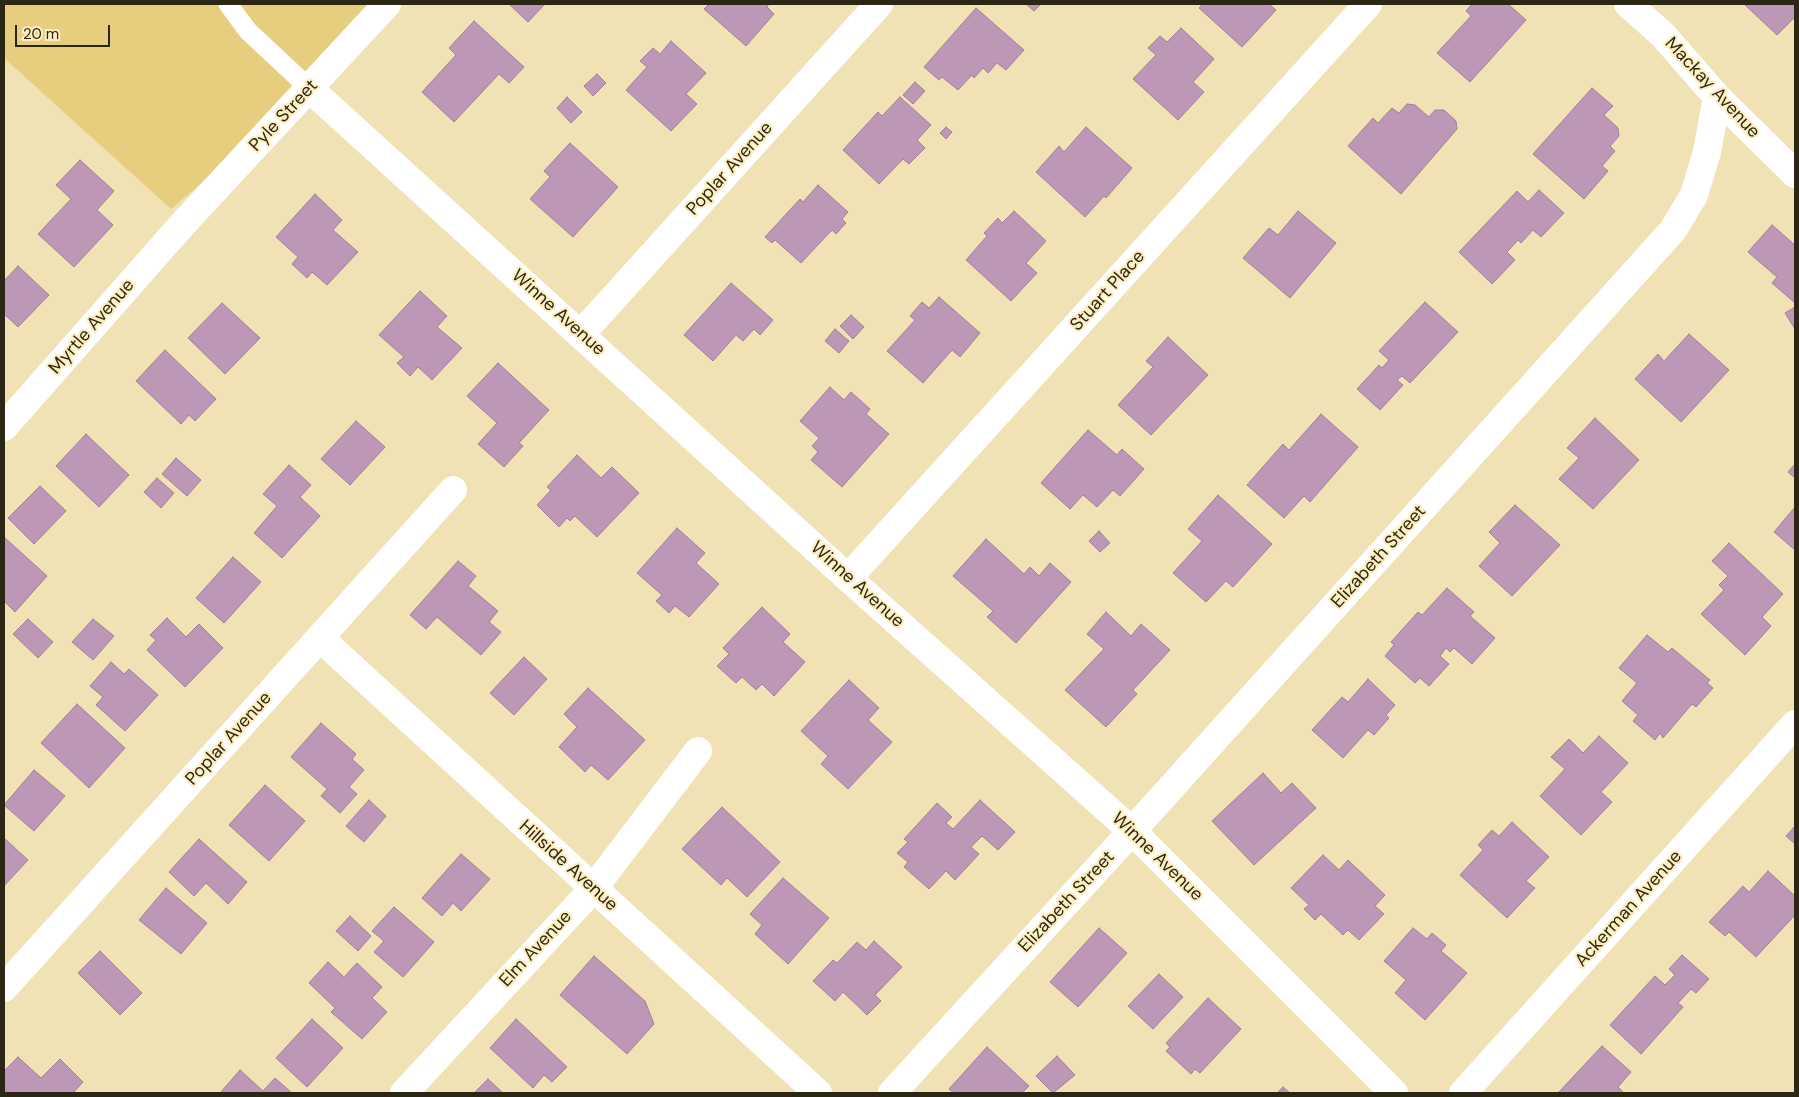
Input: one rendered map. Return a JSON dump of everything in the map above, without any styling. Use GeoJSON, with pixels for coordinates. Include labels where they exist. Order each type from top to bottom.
{"type":"FeatureCollection","features":[{"type":"Feature","properties":{"kind":"street","name":"Pyle Street"},"geometry":{"type":"LineString","coordinates":[[181,226],[310,89],[386,4]]}},
{"type":"Feature","properties":{"kind":"street","name":"Poplar Avenue"},"geometry":{"type":"LineString","coordinates":[[581,334],[879,4]]}},
{"type":"Feature","properties":{"kind":"street","name":"Stuart Place"},"geometry":{"type":"LineString","coordinates":[[848,578],[1368,4]]}},
{"type":"Feature","properties":{"kind":"street","name":"Mackay Avenue"},"geometry":{"type":"LineString","coordinates":[[1628,4],[1662,35],[1718,97],[1795,174]]}},
{"type":"Feature","properties":{"kind":"street"},"geometry":{"type":"LineString","coordinates":[[1662,4],[1662,35]]}},
{"type":"Feature","properties":{"kind":"street","name":"Winne Avenue"},"geometry":{"type":"LineString","coordinates":[[310,89],[848,578],[1132,831],[1394,1093]]}},
{"type":"Feature","properties":{"kind":"street","name":"Elizabeth Street"},"geometry":{"type":"LineString","coordinates":[[892,1093],[1132,831],[1673,230],[1694,195],[1707,152],[1718,97]]}},
{"type":"Feature","properties":{"kind":"street","name":"Myrtle Avenue"},"geometry":{"type":"LineString","coordinates":[[4,427],[181,226]]}},
{"type":"Feature","properties":{"kind":"street","name":"Poplar Avenue"},"geometry":{"type":"LineString","coordinates":[[4,988],[453,490]]}},
{"type":"Feature","properties":{"kind":"street","name":"Hillside Avenue"},"geometry":{"type":"LineString","coordinates":[[320,638],[818,1093]]}},
{"type":"Feature","properties":{"kind":"street","name":"Ackerman Avenue"},"geometry":{"type":"LineString","coordinates":[[1463,1093],[1795,724]]}},
{"type":"Feature","properties":{"kind":"street","name":"Elm Avenue"},"geometry":{"type":"LineString","coordinates":[[404,1093],[593,888],[698,751]]}},
{"type":"Feature","properties":{"kind":"lane"},"geometry":{"type":"LineString","coordinates":[[228,4],[248,31],[310,89]]}},
{"type":"Feature","properties":{"kind":"shaded area"},"geometry":{"type":"Polygon","coordinates":[[[4,4],[387,4],[310,89],[171,209],[4,58],[4,4]]]}},
{"type":"Feature","properties":{"kind":"building"},"geometry":{"type":"Polygon","coordinates":[[[509,4],[545,4],[528,22],[509,4]]]}},
{"type":"Feature","properties":{"kind":"building"},"geometry":{"type":"Polygon","coordinates":[[[709,4],[769,4],[767,7],[774,14],[746,46],[704,9],[709,4]]]}},
{"type":"Feature","properties":{"kind":"building"},"geometry":{"type":"Polygon","coordinates":[[[1026,4],[1041,4],[1034,11],[1026,4]]]}},
{"type":"Feature","properties":{"kind":"building"},"geometry":{"type":"Polygon","coordinates":[[[1203,4],[1269,4],[1276,10],[1242,47],[1199,8],[1203,4]]]}},
{"type":"Feature","properties":{"kind":"building"},"geometry":{"type":"Polygon","coordinates":[[[1472,4],[1508,4],[1526,20],[1470,82],[1437,53],[1471,16],[1466,11],[1472,4]]]}},
{"type":"Feature","properties":{"kind":"building"},"geometry":{"type":"Polygon","coordinates":[[[1744,4],[1795,4],[1795,17],[1777,35],[1744,4]]]}},
{"type":"Feature","properties":{"kind":"building"},"geometry":{"type":"Polygon","coordinates":[[[976,8],[1024,50],[1006,70],[997,63],[988,73],[983,68],[974,78],[972,75],[958,90],[942,77],[939,80],[924,67],[976,8]]]}},
{"type":"Feature","properties":{"kind":"building"},"geometry":{"type":"Polygon","coordinates":[[[474,21],[524,67],[509,83],[499,74],[454,122],[422,92],[456,55],[449,48],[474,21]]]}},
{"type":"Feature","properties":{"kind":"building"},"geometry":{"type":"Polygon","coordinates":[[[1181,28],[1214,59],[1193,82],[1204,92],[1178,120],[1133,79],[1156,55],[1148,48],[1160,36],[1167,42],[1181,28]]]}},
{"type":"Feature","properties":{"kind":"building"},"geometry":{"type":"Polygon","coordinates":[[[671,41],[706,73],[686,94],[697,104],[671,131],[626,90],[647,67],[640,61],[653,48],[660,54],[671,41]]]}},
{"type":"Feature","properties":{"kind":"building"},"geometry":{"type":"Polygon","coordinates":[[[597,74],[606,83],[593,96],[584,86],[597,74]]]}},
{"type":"Feature","properties":{"kind":"building"},"geometry":{"type":"Polygon","coordinates":[[[915,82],[925,91],[913,104],[903,95],[915,82]]]}},
{"type":"Feature","properties":{"kind":"building"},"geometry":{"type":"Polygon","coordinates":[[[1592,88],[1613,106],[1604,115],[1618,128],[1619,136],[1610,146],[1615,151],[1602,166],[1608,171],[1584,199],[1533,154],[1592,88]]]}},
{"type":"Feature","properties":{"kind":"building"},"geometry":{"type":"Polygon","coordinates":[[[567,97],[582,112],[571,123],[557,108],[567,97]]]}},
{"type":"Feature","properties":{"kind":"building"},"geometry":{"type":"Polygon","coordinates":[[[900,97],[931,125],[917,140],[925,148],[909,164],[903,159],[879,184],[843,150],[878,112],[882,116],[900,97]]]}},
{"type":"Feature","properties":{"kind":"building"},"geometry":{"type":"Polygon","coordinates":[[[1407,104],[1415,105],[1429,117],[1435,110],[1444,110],[1456,121],[1457,129],[1401,194],[1348,146],[1373,118],[1378,123],[1392,108],[1399,113],[1407,104]]]}},
{"type":"Feature","properties":{"kind":"building"},"geometry":{"type":"Polygon","coordinates":[[[946,127],[952,132],[946,139],[940,133],[946,127]]]}},
{"type":"Feature","properties":{"kind":"building"},"geometry":{"type":"Polygon","coordinates":[[[1086,127],[1132,168],[1106,198],[1104,196],[1085,217],[1036,172],[1059,146],[1064,152],[1086,127]]]}},
{"type":"Feature","properties":{"kind":"building"},"geometry":{"type":"Polygon","coordinates":[[[570,143],[618,187],[573,237],[530,199],[550,177],[544,171],[570,143]]]}},
{"type":"Feature","properties":{"kind":"building"},"geometry":{"type":"Polygon","coordinates":[[[80,160],[114,191],[97,210],[113,225],[74,267],[38,234],[71,199],[56,185],[80,160]]]}},
{"type":"Feature","properties":{"kind":"building"},"geometry":{"type":"Polygon","coordinates":[[[818,185],[848,212],[842,219],[846,223],[836,234],[832,230],[801,263],[775,240],[772,243],[765,237],[800,199],[803,202],[818,185]]]}},
{"type":"Feature","properties":{"kind":"building"},"geometry":{"type":"Polygon","coordinates":[[[1539,190],[1564,213],[1541,237],[1533,230],[1521,243],[1518,240],[1507,252],[1515,260],[1492,284],[1459,252],[1517,191],[1528,202],[1539,190]]]}},
{"type":"Feature","properties":{"kind":"building"},"geometry":{"type":"Polygon","coordinates":[[[315,194],[342,220],[333,230],[358,252],[327,285],[312,272],[307,278],[292,264],[298,257],[276,237],[315,194]]]}},
{"type":"Feature","properties":{"kind":"building"},"geometry":{"type":"Polygon","coordinates":[[[1014,211],[1046,241],[1026,263],[1037,273],[1011,301],[966,260],[987,236],[984,233],[998,218],[1002,223],[1014,211]]]}},
{"type":"Feature","properties":{"kind":"building"},"geometry":{"type":"Polygon","coordinates":[[[1298,211],[1336,243],[1290,298],[1243,258],[1269,228],[1278,235],[1298,211]]]}},
{"type":"Feature","properties":{"kind":"building"},"geometry":{"type":"Polygon","coordinates":[[[1772,225],[1795,245],[1795,303],[1772,283],[1777,277],[1748,252],[1772,225]]]}},
{"type":"Feature","properties":{"kind":"building"},"geometry":{"type":"Polygon","coordinates":[[[18,266],[49,295],[18,327],[4,314],[4,281],[18,266]]]}},
{"type":"Feature","properties":{"kind":"building"},"geometry":{"type":"Polygon","coordinates":[[[731,283],[773,320],[760,335],[754,329],[743,341],[736,335],[713,361],[684,335],[731,283]]]}},
{"type":"Feature","properties":{"kind":"building"},"geometry":{"type":"Polygon","coordinates":[[[420,291],[447,316],[437,327],[462,348],[432,380],[418,367],[410,376],[397,363],[404,357],[379,335],[420,291]]]}},
{"type":"Feature","properties":{"kind":"building"},"geometry":{"type":"Polygon","coordinates":[[[939,297],[980,333],[960,357],[952,350],[923,383],[887,351],[915,320],[910,316],[922,302],[929,308],[939,297]]]}},
{"type":"Feature","properties":{"kind":"building"},"geometry":{"type":"Polygon","coordinates":[[[1425,302],[1458,332],[1410,383],[1402,376],[1397,380],[1403,385],[1380,410],[1357,389],[1379,365],[1382,368],[1389,360],[1379,351],[1425,302]]]}},
{"type":"Feature","properties":{"kind":"building"},"geometry":{"type":"Polygon","coordinates":[[[222,303],[260,338],[225,374],[188,338],[222,303]]]}},
{"type":"Feature","properties":{"kind":"building"},"geometry":{"type":"Polygon","coordinates":[[[1795,307],[1795,329],[1785,313],[1795,307]]]}},
{"type":"Feature","properties":{"kind":"building"},"geometry":{"type":"Polygon","coordinates":[[[851,315],[864,327],[853,339],[840,326],[851,315]]]}},
{"type":"Feature","properties":{"kind":"building"},"geometry":{"type":"Polygon","coordinates":[[[835,329],[849,341],[839,353],[825,341],[835,329]]]}},
{"type":"Feature","properties":{"kind":"building"},"geometry":{"type":"Polygon","coordinates":[[[1689,334],[1729,370],[1681,422],[1635,379],[1658,354],[1664,361],[1689,334]]]}},
{"type":"Feature","properties":{"kind":"building"},"geometry":{"type":"Polygon","coordinates":[[[1168,337],[1208,375],[1151,435],[1118,405],[1153,367],[1146,361],[1168,337]]]}},
{"type":"Feature","properties":{"kind":"building"},"geometry":{"type":"Polygon","coordinates":[[[165,350],[216,399],[195,421],[189,415],[181,424],[136,381],[165,350]]]}},
{"type":"Feature","properties":{"kind":"building"},"geometry":{"type":"Polygon","coordinates":[[[498,363],[549,410],[519,443],[523,446],[504,467],[478,444],[497,423],[467,396],[498,363]]]}},
{"type":"Feature","properties":{"kind":"building"},"geometry":{"type":"Polygon","coordinates":[[[830,387],[844,400],[851,392],[870,409],[866,414],[889,434],[842,487],[811,460],[818,452],[812,446],[819,438],[800,421],[830,387]]]}},
{"type":"Feature","properties":{"kind":"building"},"geometry":{"type":"Polygon","coordinates":[[[1321,414],[1358,447],[1310,502],[1304,496],[1284,518],[1247,485],[1283,444],[1289,450],[1321,414]]]}},
{"type":"Feature","properties":{"kind":"building"},"geometry":{"type":"Polygon","coordinates":[[[1595,418],[1639,460],[1593,509],[1559,479],[1579,458],[1567,448],[1595,418]]]}},
{"type":"Feature","properties":{"kind":"building"},"geometry":{"type":"Polygon","coordinates":[[[356,421],[385,447],[350,485],[321,459],[356,421]]]}},
{"type":"Feature","properties":{"kind":"building"},"geometry":{"type":"Polygon","coordinates":[[[1088,430],[1117,455],[1122,449],[1144,469],[1120,496],[1113,490],[1097,507],[1083,495],[1070,509],[1041,483],[1088,430]]]}},
{"type":"Feature","properties":{"kind":"building"},"geometry":{"type":"Polygon","coordinates":[[[86,434],[129,475],[99,507],[56,466],[86,434]]]}},
{"type":"Feature","properties":{"kind":"building"},"geometry":{"type":"Polygon","coordinates":[[[577,455],[601,478],[612,467],[639,493],[597,537],[575,516],[570,521],[567,518],[559,527],[537,505],[551,490],[547,487],[577,455]]]}},
{"type":"Feature","properties":{"kind":"building"},"geometry":{"type":"Polygon","coordinates":[[[176,458],[201,480],[187,496],[162,474],[176,458]]]}},
{"type":"Feature","properties":{"kind":"building"},"geometry":{"type":"Polygon","coordinates":[[[1795,464],[1795,478],[1788,472],[1795,464]]]}},
{"type":"Feature","properties":{"kind":"building"},"geometry":{"type":"Polygon","coordinates":[[[289,465],[311,485],[300,497],[320,516],[282,558],[254,533],[277,506],[263,494],[289,465]]]}},
{"type":"Feature","properties":{"kind":"building"},"geometry":{"type":"Polygon","coordinates":[[[157,478],[174,493],[161,508],[144,492],[157,478]]]}},
{"type":"Feature","properties":{"kind":"building"},"geometry":{"type":"Polygon","coordinates":[[[40,486],[66,511],[34,544],[8,518],[40,486]]]}},
{"type":"Feature","properties":{"kind":"building"},"geometry":{"type":"Polygon","coordinates":[[[1218,495],[1272,544],[1233,587],[1226,581],[1206,602],[1173,573],[1202,541],[1188,529],[1218,495]]]}},
{"type":"Feature","properties":{"kind":"building"},"geometry":{"type":"Polygon","coordinates":[[[1515,505],[1560,545],[1512,596],[1479,566],[1500,543],[1489,532],[1515,505]]]}},
{"type":"Feature","properties":{"kind":"building"},"geometry":{"type":"Polygon","coordinates":[[[1795,507],[1795,550],[1774,532],[1795,507]]]}},
{"type":"Feature","properties":{"kind":"building"},"geometry":{"type":"Polygon","coordinates":[[[677,528],[705,553],[696,563],[719,584],[689,617],[675,606],[669,613],[656,601],[662,595],[637,573],[677,528]]]}},
{"type":"Feature","properties":{"kind":"building"},"geometry":{"type":"Polygon","coordinates":[[[1099,531],[1110,543],[1100,552],[1089,541],[1099,531]]]}},
{"type":"Feature","properties":{"kind":"building"},"geometry":{"type":"Polygon","coordinates":[[[4,537],[47,576],[15,612],[4,601],[4,537]]]}},
{"type":"Feature","properties":{"kind":"building"},"geometry":{"type":"Polygon","coordinates":[[[986,539],[1024,574],[1030,567],[1039,576],[1050,563],[1071,582],[1016,643],[987,617],[993,611],[953,576],[986,539]]]}},
{"type":"Feature","properties":{"kind":"building"},"geometry":{"type":"Polygon","coordinates":[[[1729,543],[1783,594],[1762,617],[1771,626],[1745,655],[1701,614],[1724,590],[1719,585],[1728,576],[1712,561],[1729,543]]]}},
{"type":"Feature","properties":{"kind":"building"},"geometry":{"type":"Polygon","coordinates":[[[233,557],[261,582],[224,623],[196,598],[233,557]]]}},
{"type":"Feature","properties":{"kind":"building"},"geometry":{"type":"Polygon","coordinates":[[[458,561],[476,576],[468,586],[498,611],[489,622],[501,632],[481,655],[437,617],[426,629],[410,615],[458,561]]]}},
{"type":"Feature","properties":{"kind":"building"},"geometry":{"type":"Polygon","coordinates":[[[1447,588],[1474,612],[1470,616],[1495,638],[1472,664],[1454,648],[1450,652],[1446,648],[1440,656],[1449,664],[1429,686],[1420,678],[1415,683],[1385,656],[1394,645],[1391,642],[1418,612],[1422,615],[1447,588]]]}},
{"type":"Feature","properties":{"kind":"building"},"geometry":{"type":"Polygon","coordinates":[[[762,607],[790,634],[783,642],[805,662],[774,696],[762,684],[756,690],[742,677],[736,683],[717,666],[729,654],[723,648],[762,607]]]}},
{"type":"Feature","properties":{"kind":"building"},"geometry":{"type":"Polygon","coordinates":[[[1106,612],[1131,636],[1141,624],[1170,650],[1133,690],[1137,694],[1106,727],[1065,690],[1104,649],[1087,634],[1106,612]]]}},
{"type":"Feature","properties":{"kind":"building"},"geometry":{"type":"Polygon","coordinates":[[[167,618],[186,637],[199,624],[223,648],[185,687],[147,650],[156,640],[150,635],[167,618]]]}},
{"type":"Feature","properties":{"kind":"building"},"geometry":{"type":"Polygon","coordinates":[[[28,619],[53,642],[38,658],[13,634],[28,619]]]}},
{"type":"Feature","properties":{"kind":"building"},"geometry":{"type":"Polygon","coordinates":[[[93,619],[114,636],[93,660],[72,642],[93,619]]]}},
{"type":"Feature","properties":{"kind":"building"},"geometry":{"type":"Polygon","coordinates":[[[1647,635],[1668,652],[1672,648],[1710,680],[1707,683],[1713,688],[1696,707],[1692,704],[1663,738],[1660,733],[1655,740],[1633,721],[1638,715],[1622,701],[1637,683],[1619,668],[1647,635]]]}},
{"type":"Feature","properties":{"kind":"building"},"geometry":{"type":"Polygon","coordinates":[[[524,657],[547,679],[514,715],[490,693],[524,657]]]}},
{"type":"Feature","properties":{"kind":"building"},"geometry":{"type":"Polygon","coordinates":[[[111,662],[124,674],[129,669],[158,695],[125,731],[96,705],[103,697],[90,686],[111,662]]]}},
{"type":"Feature","properties":{"kind":"building"},"geometry":{"type":"Polygon","coordinates":[[[1368,679],[1395,705],[1386,715],[1389,718],[1374,735],[1368,730],[1343,758],[1312,730],[1342,697],[1348,702],[1368,679]]]}},
{"type":"Feature","properties":{"kind":"building"},"geometry":{"type":"Polygon","coordinates":[[[849,680],[879,708],[868,720],[892,742],[848,789],[821,764],[828,756],[801,731],[849,680]]]}},
{"type":"Feature","properties":{"kind":"building"},"geometry":{"type":"Polygon","coordinates":[[[588,688],[645,740],[608,780],[591,765],[585,772],[559,747],[577,727],[564,714],[588,688]]]}},
{"type":"Feature","properties":{"kind":"building"},"geometry":{"type":"Polygon","coordinates":[[[77,704],[125,748],[89,788],[41,743],[77,704]]]}},
{"type":"Feature","properties":{"kind":"building"},"geometry":{"type":"Polygon","coordinates":[[[321,723],[356,754],[352,759],[364,770],[349,787],[357,794],[340,813],[321,796],[327,789],[291,757],[321,723]]]}},
{"type":"Feature","properties":{"kind":"building"},"geometry":{"type":"Polygon","coordinates":[[[1599,736],[1628,763],[1601,792],[1612,802],[1581,835],[1540,796],[1565,769],[1551,757],[1569,739],[1583,753],[1599,736]]]}},
{"type":"Feature","properties":{"kind":"building"},"geometry":{"type":"Polygon","coordinates":[[[34,770],[65,796],[34,831],[4,805],[34,770]]]}},
{"type":"Feature","properties":{"kind":"building"},"geometry":{"type":"Polygon","coordinates":[[[1263,773],[1281,793],[1292,783],[1316,808],[1254,865],[1212,821],[1263,773]]]}},
{"type":"Feature","properties":{"kind":"building"},"geometry":{"type":"Polygon","coordinates":[[[265,785],[305,821],[269,861],[229,825],[265,785]]]}},
{"type":"Feature","properties":{"kind":"building"},"geometry":{"type":"Polygon","coordinates":[[[369,800],[386,816],[364,842],[346,826],[369,800]]]}},
{"type":"Feature","properties":{"kind":"building"},"geometry":{"type":"Polygon","coordinates":[[[980,800],[1015,832],[998,850],[982,836],[971,847],[979,854],[955,880],[946,871],[929,889],[904,867],[908,862],[897,853],[908,842],[904,839],[937,803],[952,817],[946,823],[953,829],[980,800]]]}},
{"type":"Feature","properties":{"kind":"building"},"geometry":{"type":"Polygon","coordinates":[[[722,807],[780,862],[747,897],[727,878],[721,885],[682,849],[722,807]]]}},
{"type":"Feature","properties":{"kind":"building"},"geometry":{"type":"Polygon","coordinates":[[[1512,822],[1549,857],[1526,881],[1535,888],[1507,918],[1460,875],[1483,850],[1478,845],[1492,830],[1499,836],[1512,822]]]}},
{"type":"Feature","properties":{"kind":"building"},"geometry":{"type":"Polygon","coordinates":[[[1795,826],[1795,844],[1786,836],[1795,826]]]}},
{"type":"Feature","properties":{"kind":"building"},"geometry":{"type":"Polygon","coordinates":[[[4,838],[28,860],[4,886],[4,838]]]}},
{"type":"Feature","properties":{"kind":"building"},"geometry":{"type":"Polygon","coordinates":[[[199,839],[247,882],[228,904],[206,883],[194,896],[169,872],[199,839]]]}},
{"type":"Feature","properties":{"kind":"building"},"geometry":{"type":"Polygon","coordinates":[[[461,854],[490,879],[461,911],[453,903],[442,916],[422,898],[461,854]]]}},
{"type":"Feature","properties":{"kind":"building"},"geometry":{"type":"Polygon","coordinates":[[[1323,855],[1339,870],[1348,860],[1385,895],[1375,906],[1384,914],[1359,940],[1348,930],[1343,935],[1321,914],[1315,920],[1304,909],[1309,905],[1291,888],[1323,855]]]}},
{"type":"Feature","properties":{"kind":"building"},"geometry":{"type":"Polygon","coordinates":[[[1768,871],[1795,896],[1795,915],[1756,957],[1729,932],[1725,936],[1709,922],[1743,886],[1749,892],[1768,871]]]}},
{"type":"Feature","properties":{"kind":"building"},"geometry":{"type":"Polygon","coordinates":[[[783,878],[829,918],[788,964],[755,934],[762,925],[750,914],[783,878]]]}},
{"type":"Feature","properties":{"kind":"building"},"geometry":{"type":"Polygon","coordinates":[[[166,888],[207,923],[181,954],[139,920],[166,888]]]}},
{"type":"Feature","properties":{"kind":"building"},"geometry":{"type":"Polygon","coordinates":[[[394,907],[434,942],[403,977],[374,952],[384,941],[372,931],[394,907]]]}},
{"type":"Feature","properties":{"kind":"building"},"geometry":{"type":"Polygon","coordinates":[[[350,916],[371,936],[358,951],[336,931],[350,916]]]}},
{"type":"Feature","properties":{"kind":"building"},"geometry":{"type":"Polygon","coordinates":[[[1099,928],[1127,953],[1078,1007],[1050,982],[1099,928]]]}},
{"type":"Feature","properties":{"kind":"building"},"geometry":{"type":"Polygon","coordinates":[[[1413,928],[1427,939],[1432,933],[1446,945],[1441,951],[1467,973],[1425,1020],[1395,993],[1406,980],[1384,961],[1413,928]]]}},
{"type":"Feature","properties":{"kind":"building"},"geometry":{"type":"Polygon","coordinates":[[[874,941],[902,967],[875,995],[881,1001],[867,1015],[843,992],[835,1001],[813,981],[833,960],[837,963],[857,942],[866,950],[874,941]]]}},
{"type":"Feature","properties":{"kind":"building"},"geometry":{"type":"Polygon","coordinates":[[[100,951],[142,993],[120,1015],[78,973],[100,951]]]}},
{"type":"Feature","properties":{"kind":"building"},"geometry":{"type":"Polygon","coordinates":[[[1682,955],[1709,979],[1696,993],[1691,989],[1678,1003],[1683,1007],[1641,1054],[1610,1025],[1655,976],[1665,985],[1675,975],[1669,969],[1682,955]]]}},
{"type":"Feature","properties":{"kind":"building"},"geometry":{"type":"Polygon","coordinates":[[[594,956],[645,1001],[654,1024],[627,1054],[560,995],[594,956]]]}},
{"type":"Feature","properties":{"kind":"building"},"geometry":{"type":"Polygon","coordinates":[[[328,962],[344,977],[357,963],[382,987],[372,998],[387,1012],[362,1039],[331,1012],[335,1008],[309,983],[328,962]]]}},
{"type":"Feature","properties":{"kind":"building"},"geometry":{"type":"Polygon","coordinates":[[[1159,974],[1183,997],[1153,1029],[1128,1006],[1159,974]]]}},
{"type":"Feature","properties":{"kind":"building"},"geometry":{"type":"Polygon","coordinates":[[[1208,998],[1241,1029],[1200,1073],[1195,1069],[1191,1074],[1166,1051],[1170,1047],[1166,1043],[1208,998]]]}},
{"type":"Feature","properties":{"kind":"building"},"geometry":{"type":"Polygon","coordinates":[[[312,1019],[343,1048],[307,1087],[276,1058],[312,1019]]]}},
{"type":"Feature","properties":{"kind":"building"},"geometry":{"type":"Polygon","coordinates":[[[516,1019],[567,1067],[552,1082],[544,1075],[533,1088],[490,1048],[516,1019]]]}},
{"type":"Feature","properties":{"kind":"building"},"geometry":{"type":"Polygon","coordinates":[[[1602,1046],[1631,1072],[1618,1087],[1624,1093],[1558,1093],[1602,1046]]]}},
{"type":"Feature","properties":{"kind":"building"},"geometry":{"type":"Polygon","coordinates":[[[987,1047],[1029,1086],[1022,1093],[954,1093],[949,1089],[987,1047]]]}},
{"type":"Feature","properties":{"kind":"building"},"geometry":{"type":"Polygon","coordinates":[[[1057,1056],[1075,1075],[1053,1093],[1036,1076],[1057,1056]]]}},
{"type":"Feature","properties":{"kind":"building"},"geometry":{"type":"Polygon","coordinates":[[[18,1057],[41,1078],[60,1059],[83,1082],[73,1093],[4,1093],[4,1071],[18,1057]]]}},
{"type":"Feature","properties":{"kind":"building"},"geometry":{"type":"Polygon","coordinates":[[[240,1070],[263,1091],[275,1078],[292,1093],[220,1093],[240,1070]]]}},
{"type":"Feature","properties":{"kind":"building"},"geometry":{"type":"Polygon","coordinates":[[[488,1079],[503,1093],[474,1093],[488,1079]]]}},
{"type":"Feature","properties":{"kind":"building"},"geometry":{"type":"Polygon","coordinates":[[[1283,1087],[1290,1093],[1277,1093],[1283,1087]]]}}]}
